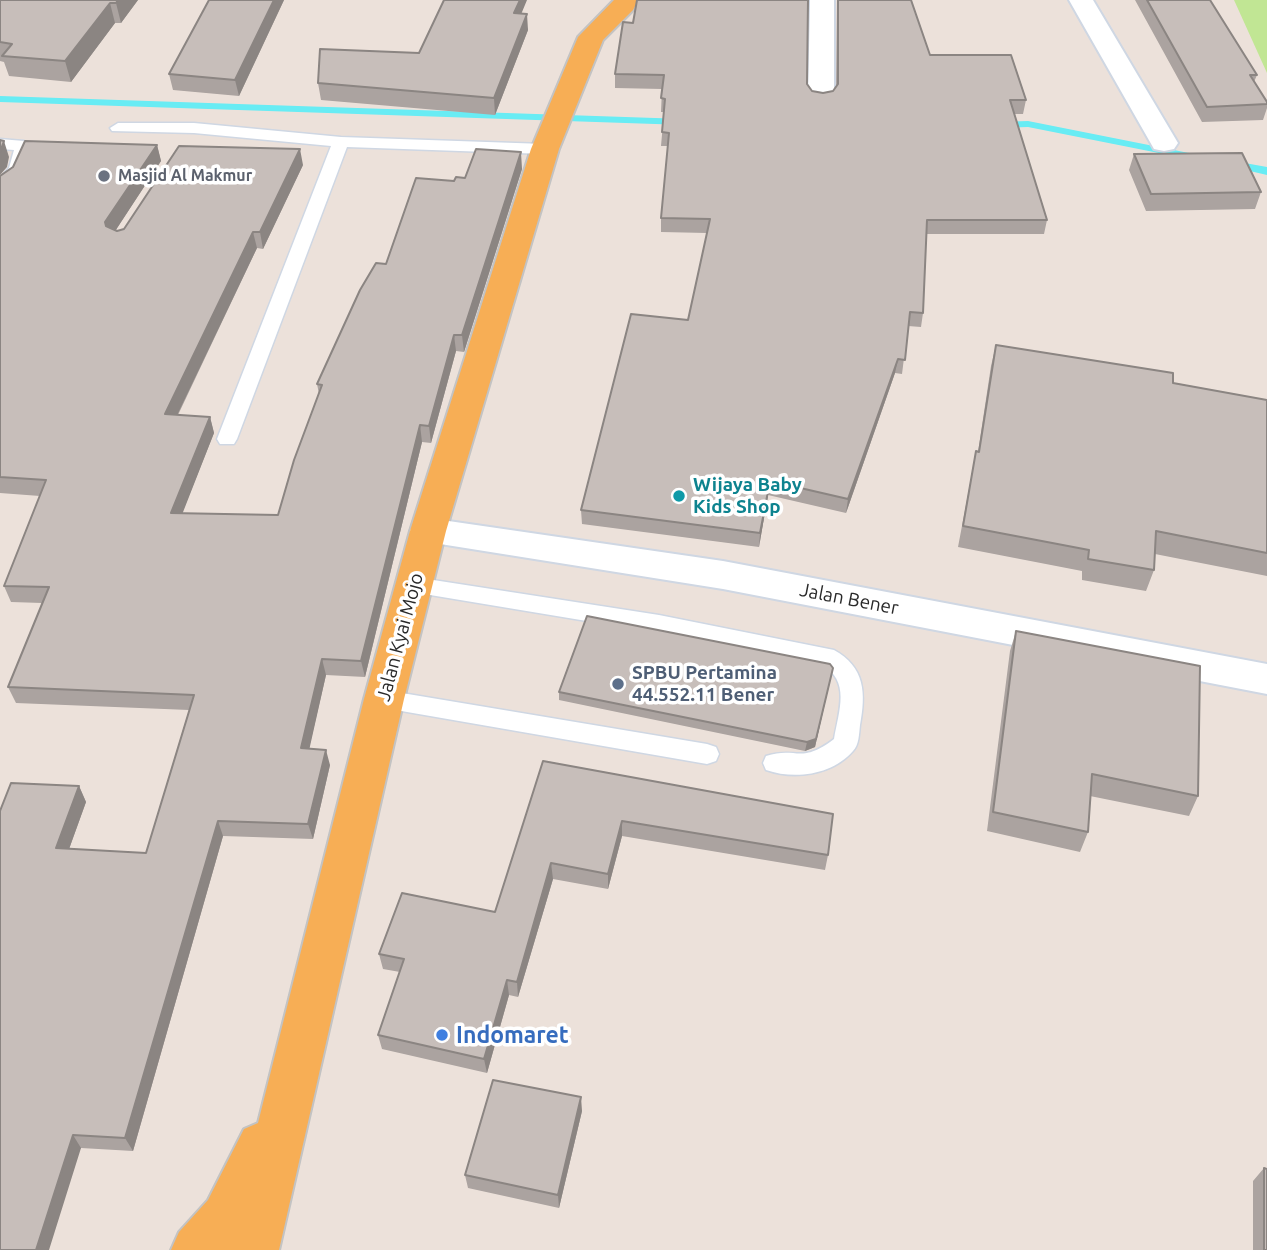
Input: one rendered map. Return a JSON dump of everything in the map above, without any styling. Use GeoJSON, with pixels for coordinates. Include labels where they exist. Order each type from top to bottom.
{"type":"FeatureCollection","features":[{"type":"Feature","properties":{"kind":"main road"},"geometry":{"type":"LineString","coordinates":[[591,37],[624,5],[625,0]]}},
{"type":"Feature","properties":{"kind":"main road"},"geometry":{"type":"LineString","coordinates":[[589,2],[591,37]]}},
{"type":"Feature","properties":{"kind":"main road","name":"Jalan Kyai Mojo"},"geometry":{"type":"LineString","coordinates":[[253,1250],[384,699],[428,531],[552,134],[591,37]]}},
{"type":"Feature","properties":{"kind":"main road"},"geometry":{"type":"LineString","coordinates":[[197,1250],[226,1217],[292,1084]]}},
{"type":"Feature","properties":{"kind":"street"},"geometry":{"type":"LineString","coordinates":[[821,96],[822,0]]}},
{"type":"Feature","properties":{"kind":"street"},"geometry":{"type":"LineString","coordinates":[[1081,0],[1164,143]]}},
{"type":"Feature","properties":{"kind":"street","name":"Jalan Bener"},"geometry":{"type":"LineString","coordinates":[[428,531],[723,575],[1267,679]]}},
{"type":"Feature","properties":{"kind":"lane"},"geometry":{"type":"LineString","coordinates":[[118,128],[194,128],[341,142],[552,134]]}},
{"type":"Feature","properties":{"kind":"lane"},"geometry":{"type":"LineString","coordinates":[[179,150],[194,128]]}},
{"type":"Feature","properties":{"kind":"lane"},"geometry":{"type":"LineString","coordinates":[[227,439],[341,142]]}},
{"type":"Feature","properties":{"kind":"lane"},"geometry":{"type":"LineString","coordinates":[[0,144],[18,145],[22,150],[17,169],[0,188]]}},
{"type":"Feature","properties":{"kind":"lane"},"geometry":{"type":"LineString","coordinates":[[414,585],[659,624],[826,656],[839,661],[847,670],[853,687],[845,744],[821,763],[775,763]]}},
{"type":"Feature","properties":{"kind":"lane"},"geometry":{"type":"LineString","coordinates":[[384,699],[706,754]]}},
{"type":"Feature","properties":{"kind":"green space"},"geometry":{"type":"Polygon","coordinates":[[[1234,0],[1267,0],[1267,73],[1234,0]]]}},
{"type":"Feature","properties":{"kind":"building"},"geometry":{"type":"Polygon","coordinates":[[[0,0],[118,0],[116,3],[110,3],[65,61],[2,56],[12,44],[0,42],[0,0]]]}},
{"type":"Feature","properties":{"kind":"building"},"geometry":{"type":"Polygon","coordinates":[[[209,0],[274,0],[235,80],[169,74],[209,0]]]}},
{"type":"Feature","properties":{"kind":"building"},"geometry":{"type":"Polygon","coordinates":[[[444,0],[520,0],[514,13],[527,14],[494,98],[318,83],[320,49],[419,53],[444,0]]]}},
{"type":"Feature","properties":{"kind":"building"},"geometry":{"type":"Polygon","coordinates":[[[637,0],[808,0],[807,84],[812,91],[823,93],[833,91],[838,84],[838,0],[911,0],[930,55],[1011,55],[1026,100],[1010,100],[1047,220],[927,220],[923,313],[910,312],[905,360],[898,359],[848,499],[770,481],[760,533],[581,510],[631,314],[688,320],[710,219],[661,218],[669,133],[662,132],[665,99],[661,98],[664,75],[615,74],[623,22],[633,23],[637,0]]]}},
{"type":"Feature","properties":{"kind":"building"},"geometry":{"type":"Polygon","coordinates":[[[1147,0],[1210,0],[1257,75],[1250,75],[1267,104],[1207,107],[1147,0]]]}},
{"type":"Feature","properties":{"kind":"building"},"geometry":{"type":"Polygon","coordinates":[[[25,141],[157,145],[105,222],[106,226],[117,231],[124,229],[179,146],[300,149],[260,232],[253,232],[165,414],[210,417],[171,513],[278,515],[294,460],[322,385],[317,384],[360,290],[376,263],[386,264],[416,178],[454,181],[456,177],[465,178],[476,149],[521,152],[462,335],[454,335],[429,426],[420,425],[361,661],[322,659],[301,748],[326,750],[308,824],[218,821],[125,1138],[73,1135],[36,1250],[0,1250],[0,811],[11,783],[79,786],[56,848],[146,853],[194,695],[8,687],[49,587],[4,586],[46,480],[0,477],[0,176],[13,167],[25,141]]]}},
{"type":"Feature","properties":{"kind":"building"},"geometry":{"type":"Polygon","coordinates":[[[1242,153],[1261,192],[1151,194],[1134,154],[1242,153]]]}},
{"type":"Feature","properties":{"kind":"building"},"geometry":{"type":"Polygon","coordinates":[[[996,345],[1173,373],[1173,383],[1267,400],[1267,553],[1156,531],[1154,570],[1088,559],[1089,550],[963,526],[976,451],[979,452],[996,345]]]}},
{"type":"Feature","properties":{"kind":"building"},"geometry":{"type":"Polygon","coordinates":[[[587,616],[830,664],[833,668],[816,739],[807,742],[559,692],[587,616]]]}},
{"type":"Feature","properties":{"kind":"building"},"geometry":{"type":"Polygon","coordinates":[[[1016,631],[1200,666],[1198,796],[1092,774],[1088,832],[993,812],[1016,631]]]}},
{"type":"Feature","properties":{"kind":"building"},"geometry":{"type":"Polygon","coordinates":[[[543,761],[833,814],[828,855],[622,821],[608,874],[551,863],[517,982],[507,980],[484,1059],[378,1035],[404,959],[379,954],[402,893],[495,912],[543,761]]]}},
{"type":"Feature","properties":{"kind":"building"},"geometry":{"type":"Polygon","coordinates":[[[493,1080],[581,1097],[558,1195],[465,1175],[493,1080]]]}},
{"type":"Feature","properties":{"kind":"building"},"geometry":{"type":"Polygon","coordinates":[[[1264,1168],[1267,1169],[1267,1250],[1264,1250],[1264,1168]]]}},
{"type":"Feature","properties":{"kind":"waterway"},"geometry":{"type":"LineString","coordinates":[[0,99],[685,122]]}},
{"type":"Feature","properties":{"kind":"waterway"},"geometry":{"type":"LineString","coordinates":[[997,125],[1028,124],[1199,158]]}},
{"type":"Feature","properties":{"kind":"waterway"},"geometry":{"type":"LineString","coordinates":[[1228,163],[1267,171]]}},
{"type":"Feature","properties":{"kind":"place","name":"Masjid Al Makmur"},"geometry":{"type":"Point","coordinates":[104,176]}},
{"type":"Feature","properties":{"kind":"place","name":"Wijaya Baby Kids Shop"},"geometry":{"type":"Point","coordinates":[679,496]}},
{"type":"Feature","properties":{"kind":"place","name":"SPBU Pertamina 44.552.11 Bener"},"geometry":{"type":"Point","coordinates":[618,684]}},
{"type":"Feature","properties":{"kind":"place","name":"Indomaret"},"geometry":{"type":"Point","coordinates":[442,1035]}}]}
